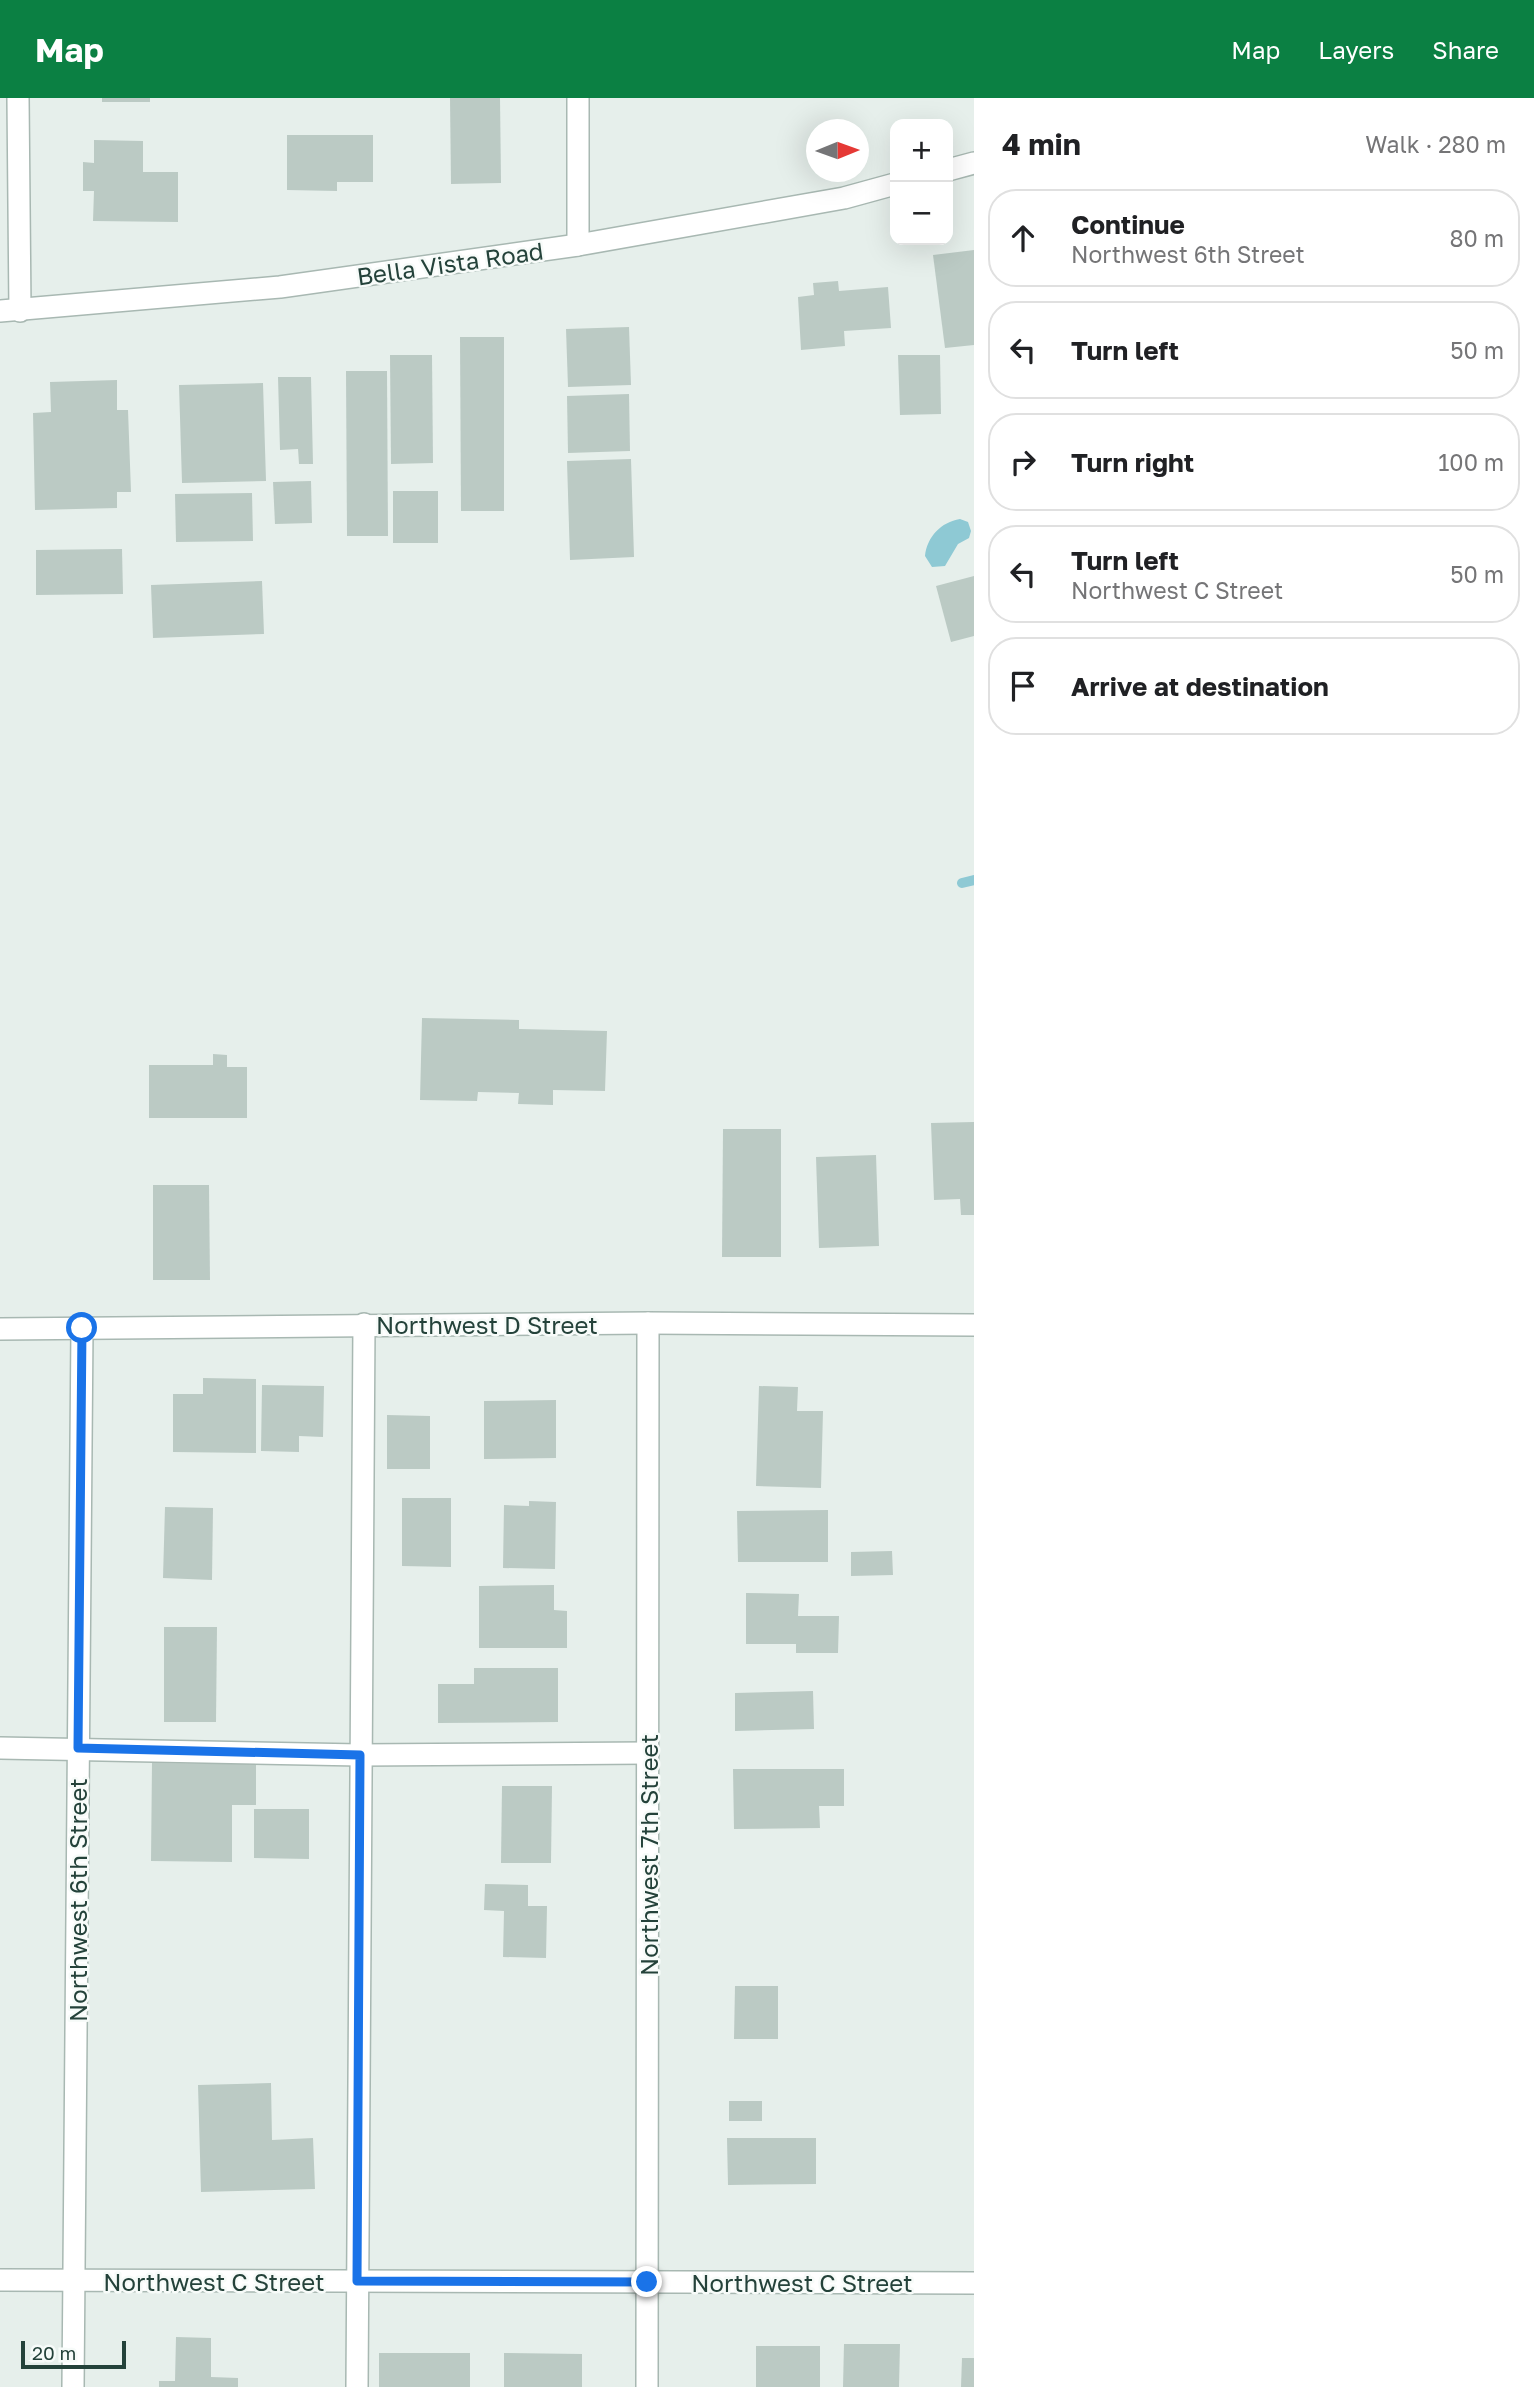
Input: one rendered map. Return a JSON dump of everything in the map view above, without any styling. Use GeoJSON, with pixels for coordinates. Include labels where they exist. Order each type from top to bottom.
{"type":"FeatureCollection","features":[{"type":"Feature","properties":{"kind":"street"},"geometry":{"type":"LineString","coordinates":[[10,311],[19,98]]}},
{"type":"Feature","properties":{"kind":"street"},"geometry":{"type":"LineString","coordinates":[[578,98],[578,244]]}},
{"type":"Feature","properties":{"kind":"street"},"geometry":{"type":"LineString","coordinates":[[953,169],[974,163]]}},
{"type":"Feature","properties":{"kind":"street","name":"Bella Vista Road"},"geometry":{"type":"LineString","coordinates":[[10,311],[280,287],[578,244],[845,198],[890,185]]}},
{"type":"Feature","properties":{"kind":"street","name":"Northwest 7th Street"},"geometry":{"type":"LineString","coordinates":[[647,2387],[648,1323]]}},
{"type":"Feature","properties":{"kind":"street"},"geometry":{"type":"LineString","coordinates":[[357,2387],[363,1324]]}},
{"type":"Feature","properties":{"kind":"street","name":"Northwest D Street"},"geometry":{"type":"LineString","coordinates":[[0,1329],[363,1324],[974,1325]]}},
{"type":"Feature","properties":{"kind":"street","name":"Northwest 6th Street"},"geometry":{"type":"LineString","coordinates":[[73,2387],[82,1328]]}},
{"type":"Feature","properties":{"kind":"street"},"geometry":{"type":"LineString","coordinates":[[0,1748],[360,1755],[648,1753]]}},
{"type":"Feature","properties":{"kind":"street","name":"Northwest C Street"},"geometry":{"type":"LineString","coordinates":[[0,2280],[974,2283]]}},
{"type":"Feature","properties":{"kind":"water"},"geometry":{"type":"Polygon","coordinates":[[[960,519],[968,522],[971,531],[969,538],[958,544],[945,566],[932,567],[925,556],[932,537],[947,523],[960,519]]]}},
{"type":"Feature","properties":{"kind":"building"},"geometry":{"type":"Polygon","coordinates":[[[102,98],[150,98],[150,102],[102,102],[102,98]]]}},
{"type":"Feature","properties":{"kind":"building"},"geometry":{"type":"Polygon","coordinates":[[[450,98],[500,98],[501,183],[451,184],[450,98]]]}},
{"type":"Feature","properties":{"kind":"building"},"geometry":{"type":"Polygon","coordinates":[[[287,135],[373,135],[373,182],[337,182],[337,191],[287,190],[287,135]]]}},
{"type":"Feature","properties":{"kind":"building"},"geometry":{"type":"Polygon","coordinates":[[[94,140],[143,141],[143,172],[178,172],[178,222],[93,221],[94,191],[83,191],[83,162],[94,163],[94,140]]]}},
{"type":"Feature","properties":{"kind":"building"},"geometry":{"type":"Polygon","coordinates":[[[974,250],[974,345],[945,348],[933,255],[974,250]]]}},
{"type":"Feature","properties":{"kind":"building"},"geometry":{"type":"Polygon","coordinates":[[[838,281],[839,291],[888,287],[891,328],[844,331],[845,346],[801,350],[798,297],[814,295],[813,283],[838,281]]]}},
{"type":"Feature","properties":{"kind":"building"},"geometry":{"type":"Polygon","coordinates":[[[629,327],[631,385],[568,387],[566,329],[629,327]]]}},
{"type":"Feature","properties":{"kind":"building"},"geometry":{"type":"Polygon","coordinates":[[[460,337],[504,337],[504,511],[461,511],[460,337]]]}},
{"type":"Feature","properties":{"kind":"building"},"geometry":{"type":"Polygon","coordinates":[[[390,355],[432,355],[433,463],[391,464],[390,355]]]}},
{"type":"Feature","properties":{"kind":"building"},"geometry":{"type":"Polygon","coordinates":[[[898,355],[940,355],[941,414],[900,415],[898,355]]]}},
{"type":"Feature","properties":{"kind":"building"},"geometry":{"type":"Polygon","coordinates":[[[346,371],[387,371],[388,536],[347,536],[346,371]]]}},
{"type":"Feature","properties":{"kind":"building"},"geometry":{"type":"Polygon","coordinates":[[[278,377],[311,377],[313,464],[299,464],[298,449],[280,450],[278,377]]]}},
{"type":"Feature","properties":{"kind":"building"},"geometry":{"type":"Polygon","coordinates":[[[117,380],[117,410],[128,410],[131,492],[117,492],[117,508],[35,510],[33,413],[51,412],[50,382],[117,380]]]}},
{"type":"Feature","properties":{"kind":"building"},"geometry":{"type":"Polygon","coordinates":[[[263,383],[266,481],[182,483],[179,385],[263,383]]]}},
{"type":"Feature","properties":{"kind":"building"},"geometry":{"type":"Polygon","coordinates":[[[629,394],[630,451],[568,453],[567,396],[629,394]]]}},
{"type":"Feature","properties":{"kind":"building"},"geometry":{"type":"Polygon","coordinates":[[[631,459],[634,557],[570,560],[567,461],[631,459]]]}},
{"type":"Feature","properties":{"kind":"building"},"geometry":{"type":"Polygon","coordinates":[[[311,481],[312,523],[275,524],[273,482],[311,481]]]}},
{"type":"Feature","properties":{"kind":"building"},"geometry":{"type":"Polygon","coordinates":[[[393,491],[438,491],[438,543],[393,543],[393,491]]]}},
{"type":"Feature","properties":{"kind":"building"},"geometry":{"type":"Polygon","coordinates":[[[252,493],[253,541],[176,542],[175,494],[252,493]]]}},
{"type":"Feature","properties":{"kind":"building"},"geometry":{"type":"Polygon","coordinates":[[[122,549],[123,594],[36,595],[36,550],[122,549]]]}},
{"type":"Feature","properties":{"kind":"building"},"geometry":{"type":"Polygon","coordinates":[[[974,576],[974,636],[951,642],[936,586],[974,576]]]}},
{"type":"Feature","properties":{"kind":"building"},"geometry":{"type":"Polygon","coordinates":[[[262,581],[264,634],[153,638],[151,585],[262,581]]]}},
{"type":"Feature","properties":{"kind":"building"},"geometry":{"type":"Polygon","coordinates":[[[422,1018],[519,1020],[519,1029],[607,1031],[605,1091],[553,1090],[553,1105],[518,1104],[519,1093],[478,1092],[477,1101],[420,1100],[422,1018]]]}},
{"type":"Feature","properties":{"kind":"building"},"geometry":{"type":"Polygon","coordinates":[[[213,1054],[227,1055],[227,1067],[247,1067],[247,1118],[149,1118],[149,1065],[213,1065],[213,1054]]]}},
{"type":"Feature","properties":{"kind":"building"},"geometry":{"type":"Polygon","coordinates":[[[974,1122],[974,1215],[961,1215],[960,1199],[934,1200],[931,1123],[974,1122]]]}},
{"type":"Feature","properties":{"kind":"building"},"geometry":{"type":"Polygon","coordinates":[[[723,1129],[781,1129],[781,1257],[722,1257],[723,1129]]]}},
{"type":"Feature","properties":{"kind":"building"},"geometry":{"type":"Polygon","coordinates":[[[876,1155],[879,1246],[819,1248],[816,1157],[876,1155]]]}},
{"type":"Feature","properties":{"kind":"building"},"geometry":{"type":"Polygon","coordinates":[[[153,1185],[209,1185],[210,1280],[153,1280],[153,1185]]]}},
{"type":"Feature","properties":{"kind":"building"},"geometry":{"type":"Polygon","coordinates":[[[203,1378],[256,1379],[256,1453],[173,1452],[173,1394],[203,1394],[203,1378]]]}},
{"type":"Feature","properties":{"kind":"building"},"geometry":{"type":"Polygon","coordinates":[[[262,1385],[324,1386],[323,1437],[299,1436],[299,1452],[261,1451],[262,1385]]]}},
{"type":"Feature","properties":{"kind":"building"},"geometry":{"type":"Polygon","coordinates":[[[759,1386],[798,1387],[797,1411],[823,1411],[821,1488],[756,1486],[759,1386]]]}},
{"type":"Feature","properties":{"kind":"building"},"geometry":{"type":"Polygon","coordinates":[[[556,1400],[556,1458],[484,1459],[484,1401],[556,1400]]]}},
{"type":"Feature","properties":{"kind":"building"},"geometry":{"type":"Polygon","coordinates":[[[387,1415],[430,1416],[430,1469],[387,1469],[387,1415]]]}},
{"type":"Feature","properties":{"kind":"building"},"geometry":{"type":"Polygon","coordinates":[[[402,1498],[451,1498],[451,1567],[402,1566],[402,1498]]]}},
{"type":"Feature","properties":{"kind":"building"},"geometry":{"type":"Polygon","coordinates":[[[529,1501],[556,1502],[555,1569],[503,1568],[504,1505],[529,1506],[529,1501]]]}},
{"type":"Feature","properties":{"kind":"building"},"geometry":{"type":"Polygon","coordinates":[[[165,1507],[213,1508],[212,1580],[163,1578],[165,1507]]]}},
{"type":"Feature","properties":{"kind":"building"},"geometry":{"type":"Polygon","coordinates":[[[828,1510],[828,1562],[738,1562],[737,1511],[828,1510]]]}},
{"type":"Feature","properties":{"kind":"building"},"geometry":{"type":"Polygon","coordinates":[[[892,1551],[893,1575],[851,1576],[851,1552],[892,1551]]]}},
{"type":"Feature","properties":{"kind":"building"},"geometry":{"type":"Polygon","coordinates":[[[554,1585],[554,1610],[567,1611],[567,1648],[479,1648],[479,1586],[554,1585]]]}},
{"type":"Feature","properties":{"kind":"building"},"geometry":{"type":"Polygon","coordinates":[[[746,1593],[799,1594],[798,1616],[839,1616],[838,1653],[796,1653],[796,1644],[746,1644],[746,1593]]]}},
{"type":"Feature","properties":{"kind":"building"},"geometry":{"type":"Polygon","coordinates":[[[164,1627],[217,1627],[216,1722],[164,1722],[164,1627]]]}},
{"type":"Feature","properties":{"kind":"building"},"geometry":{"type":"Polygon","coordinates":[[[474,1668],[558,1668],[558,1722],[438,1723],[438,1684],[474,1684],[474,1668]]]}},
{"type":"Feature","properties":{"kind":"building"},"geometry":{"type":"Polygon","coordinates":[[[813,1691],[814,1729],[735,1731],[735,1693],[813,1691]]]}},
{"type":"Feature","properties":{"kind":"building"},"geometry":{"type":"Polygon","coordinates":[[[152,1763],[256,1764],[256,1805],[232,1805],[232,1862],[151,1861],[152,1763]]]}},
{"type":"Feature","properties":{"kind":"building"},"geometry":{"type":"Polygon","coordinates":[[[733,1769],[844,1769],[844,1806],[819,1806],[820,1828],[734,1829],[733,1769]]]}},
{"type":"Feature","properties":{"kind":"building"},"geometry":{"type":"Polygon","coordinates":[[[502,1786],[552,1786],[551,1863],[501,1863],[502,1786]]]}},
{"type":"Feature","properties":{"kind":"building"},"geometry":{"type":"Polygon","coordinates":[[[254,1809],[309,1809],[309,1859],[254,1858],[254,1809]]]}},
{"type":"Feature","properties":{"kind":"building"},"geometry":{"type":"Polygon","coordinates":[[[485,1884],[528,1885],[528,1906],[547,1906],[546,1958],[503,1957],[504,1911],[484,1910],[485,1884]]]}},
{"type":"Feature","properties":{"kind":"building"},"geometry":{"type":"Polygon","coordinates":[[[735,1986],[778,1986],[778,2039],[734,2039],[735,1986]]]}},
{"type":"Feature","properties":{"kind":"building"},"geometry":{"type":"Polygon","coordinates":[[[271,2083],[272,2140],[313,2138],[315,2189],[201,2192],[198,2085],[271,2083]]]}},
{"type":"Feature","properties":{"kind":"building"},"geometry":{"type":"Polygon","coordinates":[[[729,2101],[762,2101],[762,2121],[729,2121],[729,2101]]]}},
{"type":"Feature","properties":{"kind":"building"},"geometry":{"type":"Polygon","coordinates":[[[727,2138],[816,2138],[816,2184],[728,2185],[727,2138]]]}},
{"type":"Feature","properties":{"kind":"building"},"geometry":{"type":"Polygon","coordinates":[[[176,2337],[211,2338],[211,2377],[238,2378],[238,2387],[159,2387],[159,2381],[175,2381],[176,2337]]]}},
{"type":"Feature","properties":{"kind":"building"},"geometry":{"type":"Polygon","coordinates":[[[844,2344],[900,2344],[899,2387],[843,2387],[844,2344]]]}},
{"type":"Feature","properties":{"kind":"building"},"geometry":{"type":"Polygon","coordinates":[[[756,2346],[820,2346],[820,2387],[756,2387],[756,2346]]]}},
{"type":"Feature","properties":{"kind":"building"},"geometry":{"type":"Polygon","coordinates":[[[379,2353],[470,2353],[470,2387],[379,2387],[379,2353]]]}},
{"type":"Feature","properties":{"kind":"building"},"geometry":{"type":"Polygon","coordinates":[[[504,2353],[582,2354],[582,2387],[504,2387],[504,2353]]]}},
{"type":"Feature","properties":{"kind":"building"},"geometry":{"type":"Polygon","coordinates":[[[962,2358],[974,2358],[974,2387],[961,2387],[962,2358]]]}},
{"type":"Feature","properties":{"kind":"waterway"},"geometry":{"type":"LineString","coordinates":[[962,883],[974,880]]}},
{"type":"Feature","properties":{"kind":"route"},"geometry":{"type":"LineString","coordinates":[[82,1328],[78,1748],[360,1755],[357,2281],[647,2282]]}}]}
